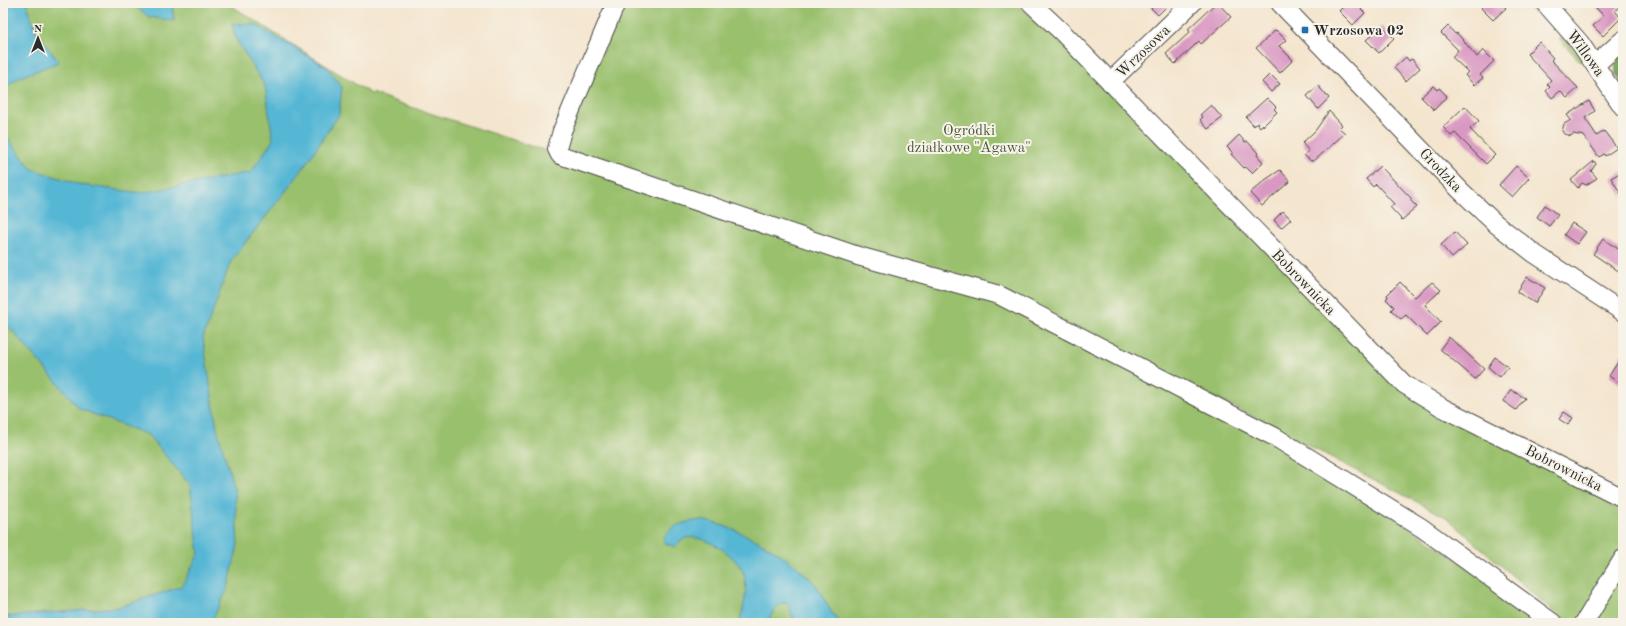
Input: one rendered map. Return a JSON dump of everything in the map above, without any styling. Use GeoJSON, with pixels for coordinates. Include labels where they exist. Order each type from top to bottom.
{"type":"FeatureCollection","features":[{"type":"Feature","properties":{"kind":"street"},"geometry":{"type":"LineString","coordinates":[[616,3],[562,130],[557,149],[560,155],[858,256],[999,295],[1275,437],[1422,528],[1553,623]]}},
{"type":"Feature","properties":{"kind":"street","name":"Bobrownicka"},"geometry":{"type":"LineString","coordinates":[[1031,3],[1063,33],[1404,384],[1443,408],[1623,498]]}},
{"type":"Feature","properties":{"kind":"street","name":"Wrzosowa"},"geometry":{"type":"LineString","coordinates":[[1110,82],[1192,3]]}},
{"type":"Feature","properties":{"kind":"street","name":"Grodzka"},"geometry":{"type":"LineString","coordinates":[[1280,3],[1461,191],[1491,219],[1535,254],[1623,312]]}},
{"type":"Feature","properties":{"kind":"street","name":"Willowa"},"geometry":{"type":"LineString","coordinates":[[1545,3],[1571,32],[1623,107]]}},
{"type":"Feature","properties":{"kind":"street"},"geometry":{"type":"LineString","coordinates":[[1595,65],[1623,40]]}},
{"type":"Feature","properties":{"kind":"street"},"geometry":{"type":"LineString","coordinates":[[1584,623],[1623,559]]}},
{"type":"Feature","properties":{"kind":"green space","name":"Ogródki działkowe \"Agawa\""},"geometry":{"type":"Polygon","coordinates":[[[3,3],[227,3],[371,94],[372,93],[809,236],[758,216],[563,149],[623,3],[1014,3],[1060,37],[1400,386],[1623,505],[1623,547],[1579,623],[1566,623],[1446,517],[1211,395],[1552,623],[3,623],[3,3]]]}},
{"type":"Feature","properties":{"kind":"green space"},"geometry":{"type":"Polygon","coordinates":[[[1525,3],[1532,3],[1539,10],[1535,14],[1525,3]]]}},
{"type":"Feature","properties":{"kind":"green space"},"geometry":{"type":"Polygon","coordinates":[[[1563,36],[1584,59],[1581,62],[1559,39],[1563,36]]]}},
{"type":"Feature","properties":{"kind":"green space"},"geometry":{"type":"Polygon","coordinates":[[[1623,52],[1623,85],[1616,74],[1615,59],[1623,52]]]}},
{"type":"Feature","properties":{"kind":"green space"},"geometry":{"type":"Polygon","coordinates":[[[1623,567],[1623,623],[1588,623],[1623,567]]]}},
{"type":"Feature","properties":{"kind":"water"},"geometry":{"type":"Polygon","coordinates":[[[3,3],[27,3],[35,30],[59,62],[20,77],[3,89],[3,3]]]}},
{"type":"Feature","properties":{"kind":"water"},"geometry":{"type":"Polygon","coordinates":[[[132,3],[172,3],[174,21],[149,17],[132,3]]]}},
{"type":"Feature","properties":{"kind":"water"},"geometry":{"type":"Polygon","coordinates":[[[232,24],[254,24],[327,67],[342,87],[339,115],[299,174],[231,261],[203,338],[217,428],[235,492],[238,545],[228,588],[211,623],[3,623],[3,617],[119,607],[182,586],[199,553],[190,485],[148,435],[80,409],[3,320],[3,132],[32,169],[81,185],[142,193],[251,172],[273,140],[265,86],[236,39],[232,24]]]}},
{"type":"Feature","properties":{"kind":"water"},"geometry":{"type":"Polygon","coordinates":[[[700,520],[715,523],[748,536],[781,555],[796,566],[819,589],[829,608],[840,623],[795,623],[788,603],[784,603],[775,609],[768,623],[739,623],[744,605],[746,587],[744,574],[741,567],[735,560],[718,546],[708,541],[698,538],[689,538],[679,542],[676,547],[666,544],[663,538],[671,529],[679,524],[700,520]]]}},
{"type":"Feature","properties":{"kind":"building"},"geometry":{"type":"Polygon","coordinates":[[[1146,3],[1170,3],[1158,15],[1146,3]]]}},
{"type":"Feature","properties":{"kind":"building"},"geometry":{"type":"Polygon","coordinates":[[[1216,3],[1218,3],[1231,17],[1201,44],[1199,41],[1175,64],[1166,54],[1190,32],[1188,29],[1216,3]]]}},
{"type":"Feature","properties":{"kind":"building"},"geometry":{"type":"Polygon","coordinates":[[[1347,3],[1355,3],[1365,13],[1353,25],[1339,11],[1347,3]]]}},
{"type":"Feature","properties":{"kind":"building"},"geometry":{"type":"Polygon","coordinates":[[[1486,3],[1501,3],[1506,8],[1493,20],[1481,8],[1486,3]]]}},
{"type":"Feature","properties":{"kind":"building"},"geometry":{"type":"Polygon","coordinates":[[[1601,3],[1622,3],[1615,11],[1621,18],[1603,36],[1593,26],[1604,16],[1596,8],[1601,3]]]}},
{"type":"Feature","properties":{"kind":"building"},"geometry":{"type":"Polygon","coordinates":[[[1382,26],[1394,38],[1379,53],[1366,40],[1382,26]]]}},
{"type":"Feature","properties":{"kind":"building"},"geometry":{"type":"Polygon","coordinates":[[[1448,26],[1455,34],[1457,33],[1477,57],[1483,50],[1494,61],[1480,75],[1483,78],[1474,85],[1465,75],[1468,72],[1452,57],[1458,50],[1441,33],[1448,26]]]}},
{"type":"Feature","properties":{"kind":"building"},"geometry":{"type":"Polygon","coordinates":[[[1276,30],[1286,40],[1279,46],[1293,60],[1280,73],[1256,48],[1276,30]]]}},
{"type":"Feature","properties":{"kind":"building"},"geometry":{"type":"Polygon","coordinates":[[[1539,42],[1553,58],[1551,60],[1578,88],[1567,98],[1560,91],[1552,98],[1546,91],[1550,87],[1547,84],[1551,80],[1527,54],[1539,42]]]}},
{"type":"Feature","properties":{"kind":"building"},"geometry":{"type":"Polygon","coordinates":[[[1406,57],[1409,61],[1412,59],[1420,68],[1406,81],[1394,68],[1406,57]]]}},
{"type":"Feature","properties":{"kind":"building"},"geometry":{"type":"Polygon","coordinates":[[[1270,74],[1280,84],[1271,92],[1262,82],[1270,74]]]}},
{"type":"Feature","properties":{"kind":"building"},"geometry":{"type":"Polygon","coordinates":[[[1318,86],[1329,98],[1318,109],[1307,96],[1318,86]]]}},
{"type":"Feature","properties":{"kind":"building"},"geometry":{"type":"Polygon","coordinates":[[[1433,86],[1437,90],[1439,88],[1447,96],[1434,110],[1421,97],[1433,86]]]}},
{"type":"Feature","properties":{"kind":"building"},"geometry":{"type":"Polygon","coordinates":[[[1267,98],[1276,107],[1274,109],[1277,112],[1263,126],[1263,124],[1260,127],[1257,123],[1254,126],[1246,117],[1267,98]]]}},
{"type":"Feature","properties":{"kind":"building"},"geometry":{"type":"Polygon","coordinates":[[[1589,101],[1595,111],[1585,118],[1597,136],[1604,131],[1617,148],[1605,156],[1604,154],[1599,157],[1584,136],[1573,134],[1571,136],[1564,134],[1562,131],[1564,124],[1571,120],[1567,115],[1589,101]]]}},
{"type":"Feature","properties":{"kind":"building"},"geometry":{"type":"Polygon","coordinates":[[[1211,105],[1222,118],[1208,129],[1200,120],[1203,117],[1200,115],[1211,105]]]}},
{"type":"Feature","properties":{"kind":"building"},"geometry":{"type":"Polygon","coordinates":[[[1465,106],[1479,121],[1470,129],[1495,155],[1486,164],[1455,133],[1451,136],[1443,127],[1465,106]]]}},
{"type":"Feature","properties":{"kind":"building"},"geometry":{"type":"Polygon","coordinates":[[[1329,111],[1342,125],[1339,128],[1345,133],[1313,162],[1304,155],[1309,151],[1302,143],[1315,131],[1329,111]]]}},
{"type":"Feature","properties":{"kind":"building"},"geometry":{"type":"Polygon","coordinates":[[[1239,135],[1258,153],[1257,155],[1263,162],[1252,173],[1246,167],[1244,168],[1231,154],[1233,153],[1227,147],[1239,135]]]}},
{"type":"Feature","properties":{"kind":"building"},"geometry":{"type":"Polygon","coordinates":[[[1594,161],[1596,164],[1591,171],[1597,178],[1586,185],[1582,183],[1578,188],[1571,180],[1594,161]]]}},
{"type":"Feature","properties":{"kind":"building"},"geometry":{"type":"Polygon","coordinates":[[[1380,166],[1412,199],[1410,200],[1417,207],[1402,220],[1390,207],[1394,204],[1376,184],[1373,187],[1366,179],[1380,166]]]}},
{"type":"Feature","properties":{"kind":"building"},"geometry":{"type":"Polygon","coordinates":[[[1516,166],[1529,178],[1512,197],[1499,185],[1516,166]]]}},
{"type":"Feature","properties":{"kind":"building"},"geometry":{"type":"Polygon","coordinates":[[[1280,170],[1290,181],[1262,206],[1250,193],[1280,170]]]}},
{"type":"Feature","properties":{"kind":"building"},"geometry":{"type":"Polygon","coordinates":[[[1623,171],[1623,197],[1611,178],[1623,171]]]}},
{"type":"Feature","properties":{"kind":"building"},"geometry":{"type":"Polygon","coordinates":[[[1545,205],[1558,215],[1549,226],[1537,217],[1545,205]]]}},
{"type":"Feature","properties":{"kind":"building"},"geometry":{"type":"Polygon","coordinates":[[[1283,211],[1291,219],[1281,228],[1274,220],[1283,211]]]}},
{"type":"Feature","properties":{"kind":"building"},"geometry":{"type":"Polygon","coordinates":[[[1572,223],[1586,232],[1577,244],[1564,235],[1572,223]]]}},
{"type":"Feature","properties":{"kind":"building"},"geometry":{"type":"Polygon","coordinates":[[[1455,232],[1467,245],[1452,258],[1441,245],[1455,232]]]}},
{"type":"Feature","properties":{"kind":"building"},"geometry":{"type":"Polygon","coordinates":[[[1603,239],[1623,252],[1623,274],[1593,254],[1603,239]]]}},
{"type":"Feature","properties":{"kind":"building"},"geometry":{"type":"Polygon","coordinates":[[[1527,277],[1545,288],[1535,303],[1517,292],[1527,277]]]}},
{"type":"Feature","properties":{"kind":"building"},"geometry":{"type":"Polygon","coordinates":[[[1400,282],[1415,297],[1432,282],[1441,290],[1425,305],[1441,322],[1427,336],[1406,315],[1401,319],[1391,310],[1394,307],[1386,299],[1388,297],[1387,295],[1400,282]]]}},
{"type":"Feature","properties":{"kind":"building"},"geometry":{"type":"Polygon","coordinates":[[[1449,337],[1484,369],[1475,379],[1440,349],[1449,337]]]}},
{"type":"Feature","properties":{"kind":"building"},"geometry":{"type":"Polygon","coordinates":[[[1623,354],[1623,386],[1609,376],[1623,354]]]}},
{"type":"Feature","properties":{"kind":"building"},"geometry":{"type":"Polygon","coordinates":[[[1495,357],[1508,367],[1500,377],[1488,367],[1495,357]]]}},
{"type":"Feature","properties":{"kind":"building"},"geometry":{"type":"Polygon","coordinates":[[[1511,390],[1525,398],[1516,410],[1503,401],[1511,390]]]}},
{"type":"Feature","properties":{"kind":"building"},"geometry":{"type":"Polygon","coordinates":[[[1564,412],[1573,418],[1568,425],[1559,419],[1564,412]]]}},
{"type":"Feature","properties":{"kind":"place","name":"Wrzosowa 02"},"geometry":{"type":"Point","coordinates":[1305,30]}}]}
